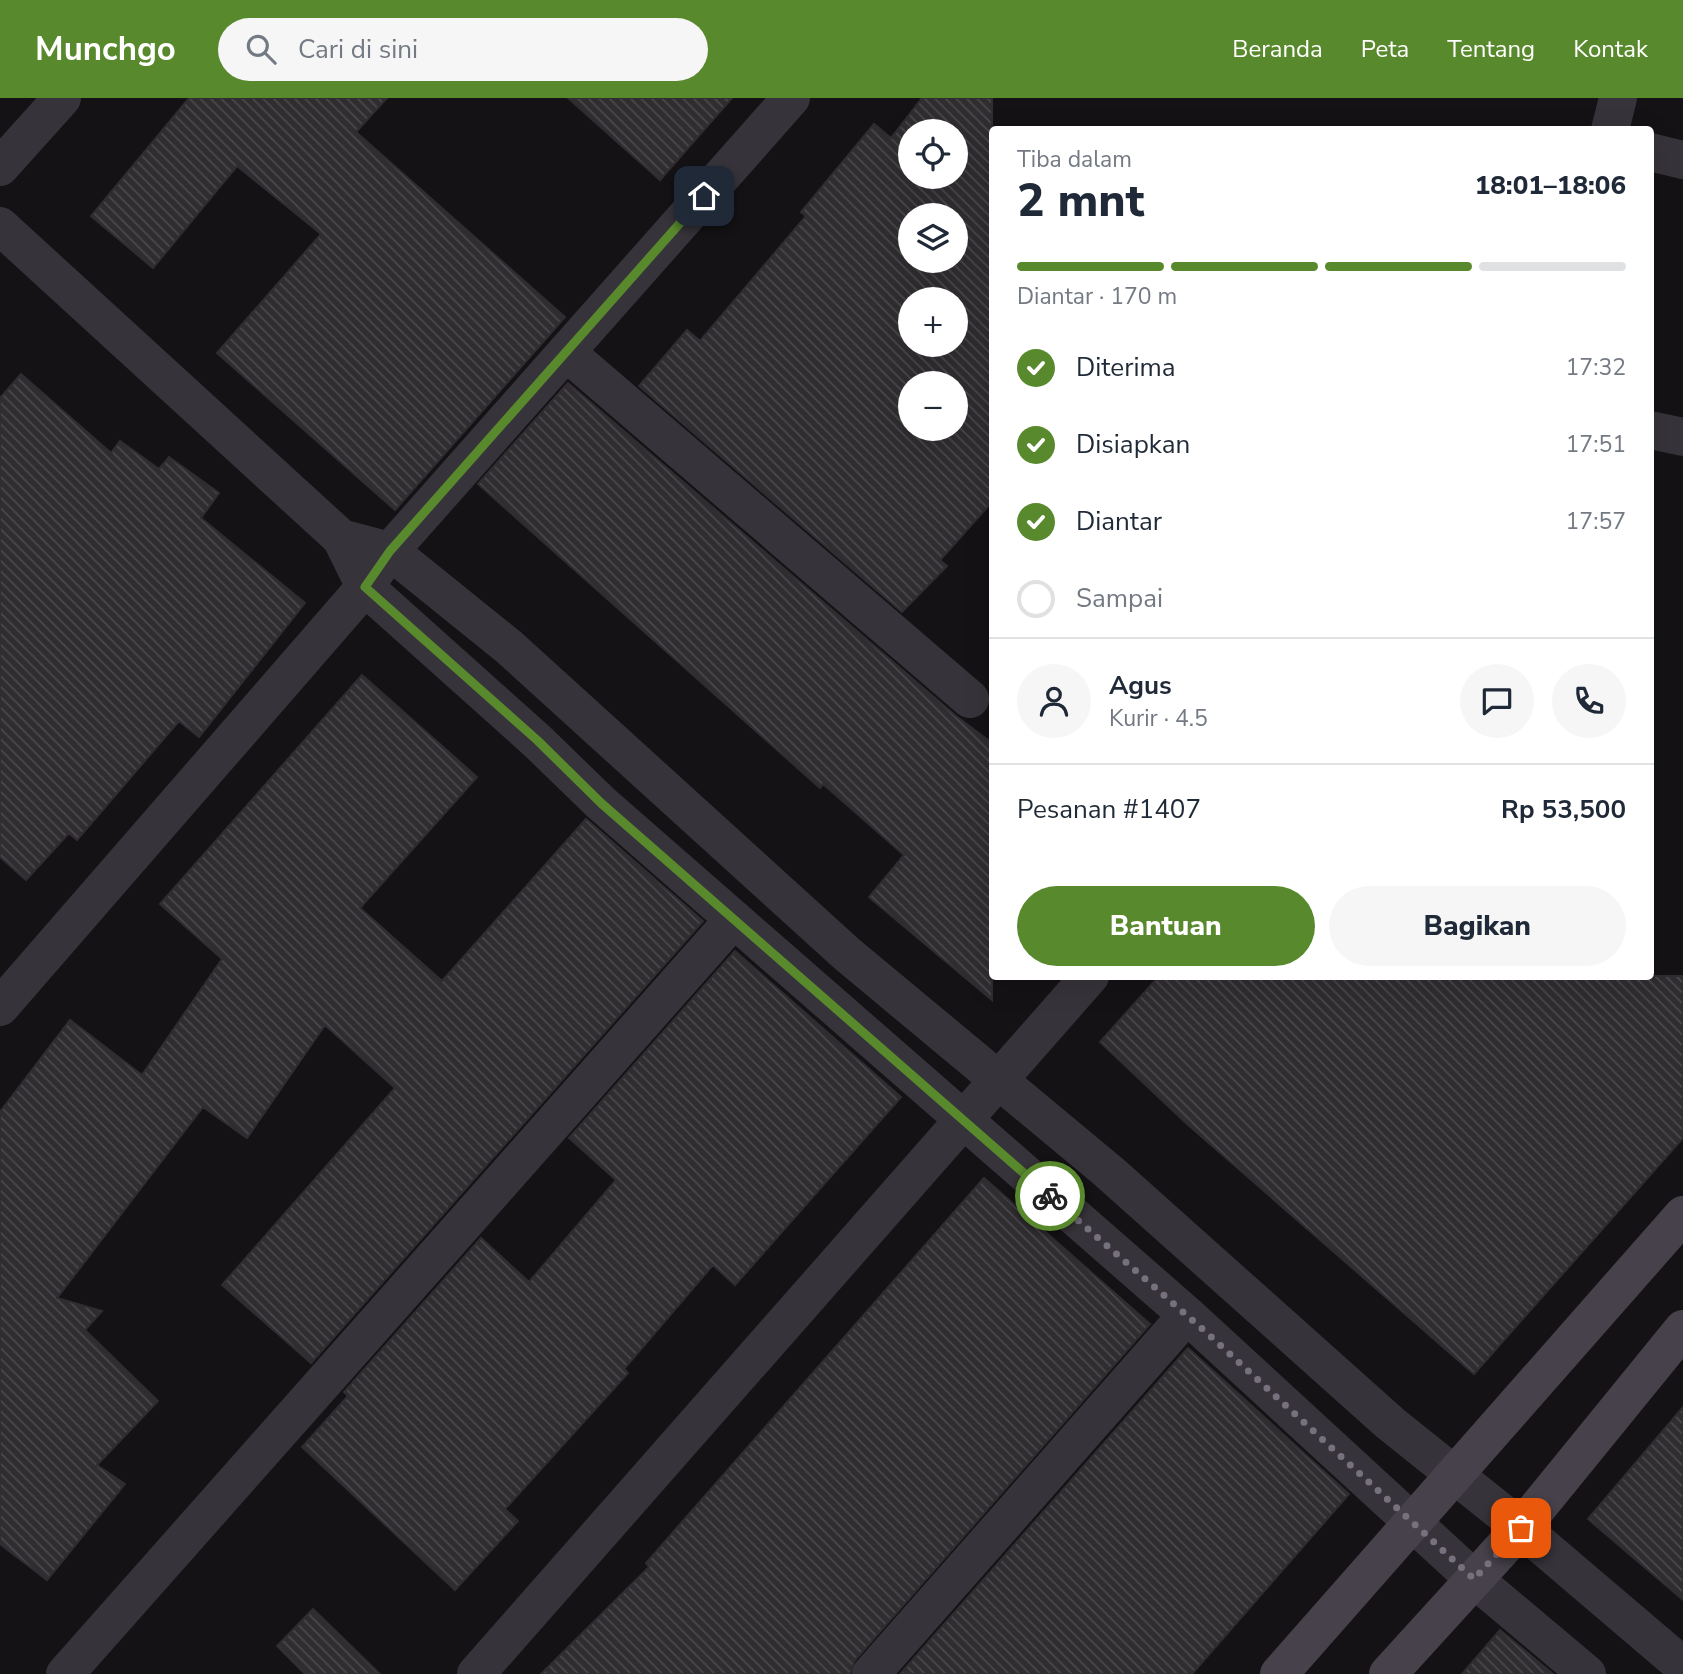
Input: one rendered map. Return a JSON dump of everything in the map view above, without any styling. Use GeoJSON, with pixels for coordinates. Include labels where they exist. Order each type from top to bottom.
{"type":"FeatureCollection","features":[{"type":"Feature","properties":{"kind":"main road"},"geometry":{"type":"LineString","coordinates":[[1279,1674],[1416,1522],[1683,1215]]}},
{"type":"Feature","properties":{"kind":"main road"},"geometry":{"type":"LineString","coordinates":[[1388,1674],[1521,1528],[1683,1329]]}},
{"type":"Feature","properties":{"kind":"street"},"geometry":{"type":"LineString","coordinates":[[0,167],[62,98]]}},
{"type":"Feature","properties":{"kind":"street"},"geometry":{"type":"LineString","coordinates":[[0,1007],[365,587],[390,551],[791,98]]}},
{"type":"Feature","properties":{"kind":"street"},"geometry":{"type":"LineString","coordinates":[[1611,126],[1618,98]]}},
{"type":"Feature","properties":{"kind":"street"},"geometry":{"type":"LineString","coordinates":[[1654,153],[1683,160]]}},
{"type":"Feature","properties":{"kind":"street"},"geometry":{"type":"LineString","coordinates":[[0,226],[341,538],[365,587],[537,740],[601,803],[1187,1315],[1416,1522],[1474,1579],[1587,1674]]}},
{"type":"Feature","properties":{"kind":"street"},"geometry":{"type":"LineString","coordinates":[[566,352],[970,699]]}},
{"type":"Feature","properties":{"kind":"street"},"geometry":{"type":"LineString","coordinates":[[1654,431],[1683,437]]}},
{"type":"Feature","properties":{"kind":"street"},"geometry":{"type":"LineString","coordinates":[[341,538],[390,551],[509,647],[767,883],[998,1082],[1108,1172],[1390,1423],[1521,1528],[1683,1666]]}},
{"type":"Feature","properties":{"kind":"street"},"geometry":{"type":"LineString","coordinates":[[65,1674],[734,919]]}},
{"type":"Feature","properties":{"kind":"street"},"geometry":{"type":"LineString","coordinates":[[476,1674],[965,1122],[1087,980]]}},
{"type":"Feature","properties":{"kind":"street"},"geometry":{"type":"LineString","coordinates":[[871,1674],[1187,1315]]}},
{"type":"Feature","properties":{"kind":"building"},"geometry":{"type":"Polygon","coordinates":[[[189,98],[387,98],[356,132],[565,317],[395,510],[217,353],[321,234],[237,166],[153,268],[91,216],[189,98]]]}},
{"type":"Feature","properties":{"kind":"building"},"geometry":{"type":"Polygon","coordinates":[[[568,98],[732,98],[660,180],[568,98]]]}},
{"type":"Feature","properties":{"kind":"building"},"geometry":{"type":"Polygon","coordinates":[[[922,98],[992,98],[992,126],[989,126],[989,505],[940,560],[947,566],[902,612],[639,386],[687,330],[700,341],[806,216],[801,212],[874,124],[891,138],[898,129],[898,189],[968,189],[968,119],[906,119],[922,98]]]}},
{"type":"Feature","properties":{"kind":"building"},"geometry":{"type":"Polygon","coordinates":[[[21,374],[111,453],[120,441],[159,469],[169,457],[219,493],[201,518],[305,603],[199,737],[179,721],[77,840],[69,833],[26,880],[0,857],[0,398],[21,374]]]}},
{"type":"Feature","properties":{"kind":"building"},"geometry":{"type":"Polygon","coordinates":[[[568,383],[956,716],[989,741],[989,980],[992,980],[992,1000],[869,897],[904,855],[823,784],[820,788],[478,484],[568,383]]]}},
{"type":"Feature","properties":{"kind":"building"},"geometry":{"type":"Polygon","coordinates":[[[362,675],[477,777],[360,908],[442,981],[586,819],[703,921],[311,1363],[222,1285],[395,1088],[325,1025],[247,1138],[203,1107],[57,1298],[102,1311],[85,1330],[158,1401],[97,1465],[125,1484],[47,1580],[0,1544],[0,1112],[70,1020],[142,1075],[222,959],[160,904],[362,675]]]}},
{"type":"Feature","properties":{"kind":"building"},"geometry":{"type":"Polygon","coordinates":[[[735,951],[901,1097],[735,1285],[713,1265],[624,1369],[628,1373],[505,1509],[518,1521],[455,1590],[302,1447],[348,1396],[344,1392],[481,1238],[529,1282],[616,1180],[569,1138],[735,951]]]}},
{"type":"Feature","properties":{"kind":"building"},"geometry":{"type":"Polygon","coordinates":[[[1654,976],[1683,976],[1683,1138],[1474,1374],[1187,1124],[1100,1042],[1155,980],[1654,980],[1654,976]]]}},
{"type":"Feature","properties":{"kind":"building"},"geometry":{"type":"Polygon","coordinates":[[[984,1178],[1150,1324],[855,1660],[850,1674],[541,1674],[649,1567],[646,1563],[984,1178]]]}},
{"type":"Feature","properties":{"kind":"building"},"geometry":{"type":"Polygon","coordinates":[[[1188,1348],[1349,1494],[1192,1674],[900,1674],[1188,1348]]]}},
{"type":"Feature","properties":{"kind":"building"},"geometry":{"type":"Polygon","coordinates":[[[1683,1407],[1683,1600],[1588,1519],[1683,1407]]]}},
{"type":"Feature","properties":{"kind":"building"},"geometry":{"type":"Polygon","coordinates":[[[313,1609],[380,1674],[305,1674],[277,1646],[313,1609]]]}},
{"type":"Feature","properties":{"kind":"building"},"geometry":{"type":"Polygon","coordinates":[[[1500,1630],[1553,1674],[1462,1674],[1500,1630]]]}},
{"type":"Feature","properties":{"kind":"way so far"},"geometry":{"type":"LineString","coordinates":[[1050,1196],[1206,1332],[1416,1522],[1474,1579],[1521,1528]]}},
{"type":"Feature","properties":{"kind":"route"},"geometry":{"type":"LineString","coordinates":[[704,196],[390,551],[365,587],[537,740],[601,803],[1050,1196]]}}]}
